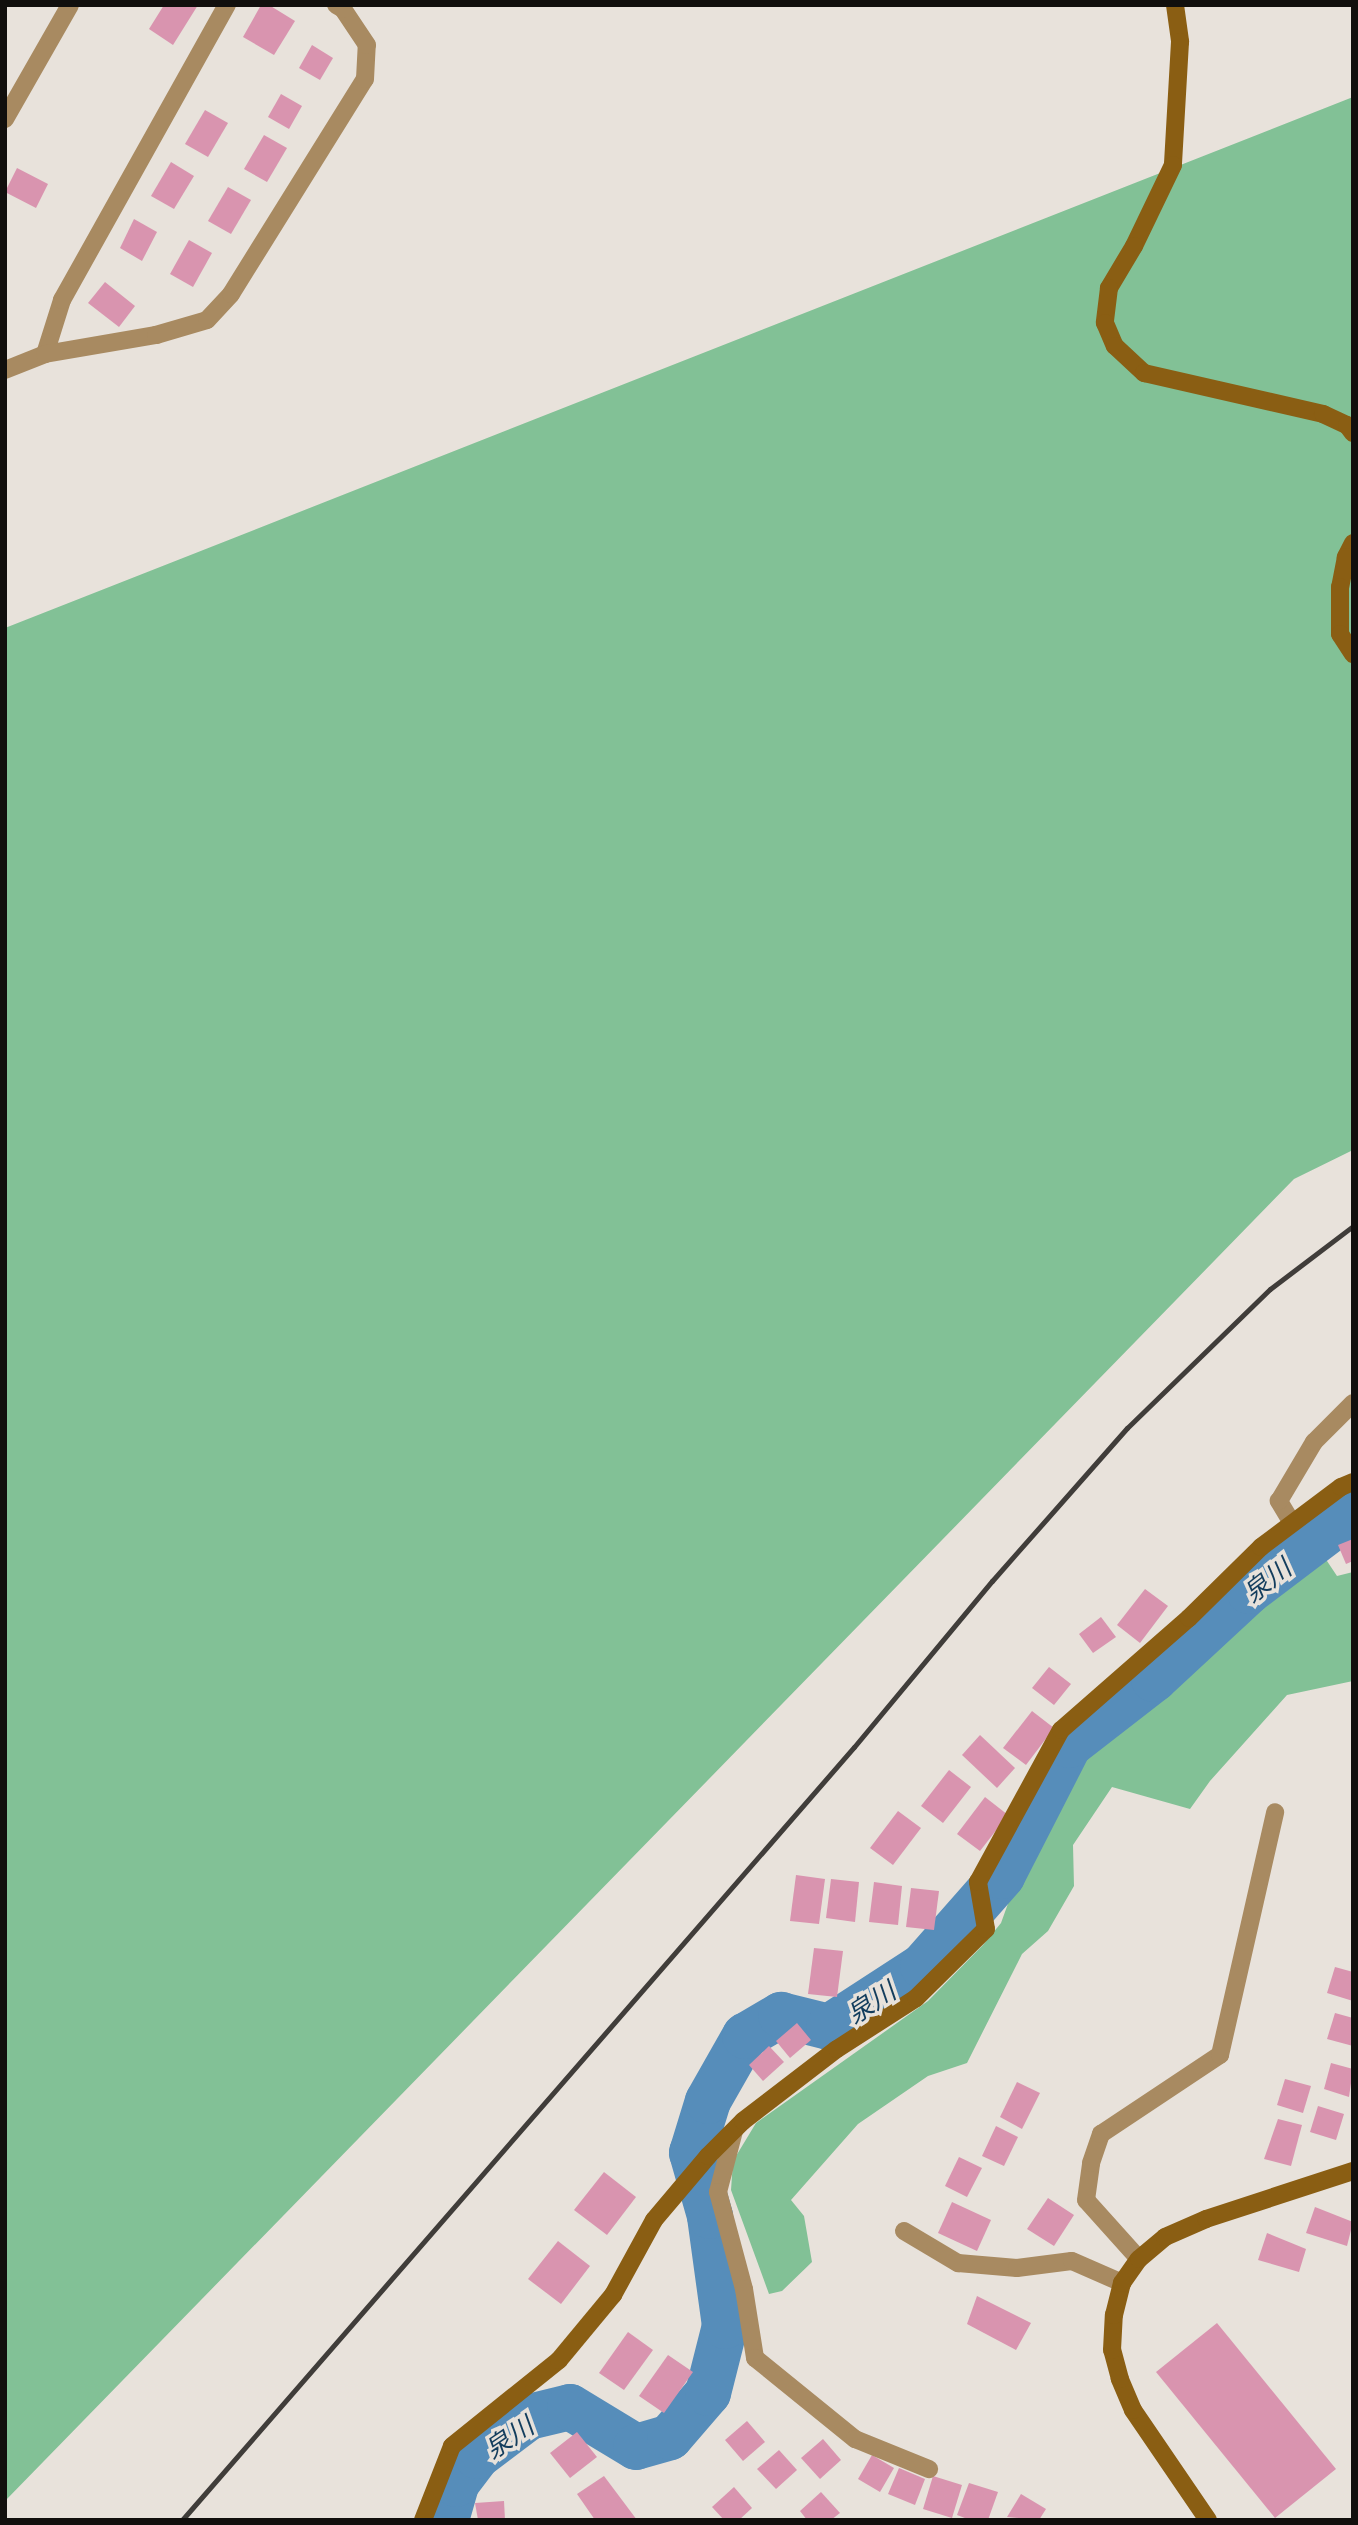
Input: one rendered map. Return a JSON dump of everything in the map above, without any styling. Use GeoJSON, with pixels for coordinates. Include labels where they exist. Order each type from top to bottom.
{"type":"FeatureCollection","features":[{"type":"Feature","properties":{"kind":"street"},"geometry":{"type":"LineString","coordinates":[[5,119],[70,5]]}},
{"type":"Feature","properties":{"kind":"street"},"geometry":{"type":"LineString","coordinates":[[45,354],[62,300],[227,5]]}},
{"type":"Feature","properties":{"kind":"street"},"geometry":{"type":"LineString","coordinates":[[5,370],[45,354],[156,335],[206,320],[231,294],[365,79],[367,45],[343,9],[336,5]]}},
{"type":"Feature","properties":{"kind":"street"},"geometry":{"type":"LineString","coordinates":[[1175,5],[1180,41],[1173,165],[1135,246],[1109,288],[1105,323],[1115,346],[1144,373],[1323,414],[1347,425],[1353,433]]}},
{"type":"Feature","properties":{"kind":"street"},"geometry":{"type":"LineString","coordinates":[[1353,543],[1342,577],[1340,611],[1340,634],[1353,654]]}},
{"type":"Feature","properties":{"kind":"street"},"geometry":{"type":"LineString","coordinates":[[1292,1523],[1279,1501],[1314,1442],[1353,1403]]}},
{"type":"Feature","properties":{"kind":"street"},"geometry":{"type":"LineString","coordinates":[[423,2520],[452,2446],[559,2360],[613,2295],[654,2220],[708,2156],[734,2131],[837,2049],[916,1998],[986,1929],[978,1881],[1061,1730],[1189,1618],[1261,1547],[1341,1487],[1353,1482]]}},
{"type":"Feature","properties":{"kind":"street"},"geometry":{"type":"LineString","coordinates":[[1139,2259],[1086,2200],[1091,2163],[1101,2134],[1220,2055],[1275,1812]]}},
{"type":"Feature","properties":{"kind":"street"},"geometry":{"type":"LineString","coordinates":[[734,2131],[718,2192],[744,2289],[755,2358],[855,2439],[929,2469]]}},
{"type":"Feature","properties":{"kind":"street"},"geometry":{"type":"LineString","coordinates":[[1208,2520],[1133,2410],[1120,2379],[1112,2350],[1114,2315],[1122,2283],[1139,2259],[1165,2237],[1206,2219],[1353,2171]]}},
{"type":"Feature","properties":{"kind":"street"},"geometry":{"type":"LineString","coordinates":[[904,2231],[958,2263],[1017,2268],[1072,2261],[1122,2283]]}},
{"type":"Feature","properties":{"kind":"green space"},"geometry":{"type":"Polygon","coordinates":[[[1353,97],[1353,1150],[1294,1179],[5,2501],[5,628],[1353,97]]]}},
{"type":"Feature","properties":{"kind":"green space"},"geometry":{"type":"Polygon","coordinates":[[[1319,1549],[1337,1576],[1353,1572],[1353,1681],[1287,1695],[1210,1781],[1190,1809],[1112,1787],[1073,1845],[1074,1886],[1048,1931],[1022,1954],[967,2063],[928,2076],[858,2124],[791,2200],[804,2216],[812,2262],[782,2291],[769,2294],[731,2190],[733,2161],[756,2123],[928,2001],[983,1945],[1001,1923],[1034,1832],[1075,1752],[1319,1549]]]}},
{"type":"Feature","properties":{"kind":"building"},"geometry":{"type":"Polygon","coordinates":[[[164,5],[198,5],[173,45],[149,29],[164,5]]]}},
{"type":"Feature","properties":{"kind":"building"},"geometry":{"type":"Polygon","coordinates":[[[261,5],[269,5],[295,21],[274,55],[243,37],[261,5]]]}},
{"type":"Feature","properties":{"kind":"building"},"geometry":{"type":"Polygon","coordinates":[[[312,45],[333,58],[320,80],[299,68],[312,45]]]}},
{"type":"Feature","properties":{"kind":"building"},"geometry":{"type":"Polygon","coordinates":[[[281,94],[302,106],[289,129],[268,117],[281,94]]]}},
{"type":"Feature","properties":{"kind":"building"},"geometry":{"type":"Polygon","coordinates":[[[205,110],[228,123],[208,157],[185,144],[205,110]]]}},
{"type":"Feature","properties":{"kind":"building"},"geometry":{"type":"Polygon","coordinates":[[[264,135],[287,148],[267,182],[244,169],[264,135]]]}},
{"type":"Feature","properties":{"kind":"building"},"geometry":{"type":"Polygon","coordinates":[[[171,162],[194,176],[174,209],[151,196],[171,162]]]}},
{"type":"Feature","properties":{"kind":"building"},"geometry":{"type":"Polygon","coordinates":[[[17,168],[48,184],[36,208],[5,192],[17,168]]]}},
{"type":"Feature","properties":{"kind":"building"},"geometry":{"type":"Polygon","coordinates":[[[228,187],[251,200],[231,234],[208,221],[228,187]]]}},
{"type":"Feature","properties":{"kind":"building"},"geometry":{"type":"Polygon","coordinates":[[[134,219],[157,232],[142,261],[120,248],[134,219]]]}},
{"type":"Feature","properties":{"kind":"building"},"geometry":{"type":"Polygon","coordinates":[[[189,240],[212,253],[193,287],[170,274],[189,240]]]}},
{"type":"Feature","properties":{"kind":"building"},"geometry":{"type":"Polygon","coordinates":[[[105,282],[135,306],[119,327],[88,303],[105,282]]]}},
{"type":"Feature","properties":{"kind":"building"},"geometry":{"type":"Polygon","coordinates":[[[1353,1539],[1353,1561],[1346,1564],[1338,1545],[1353,1539]]]}},
{"type":"Feature","properties":{"kind":"building"},"geometry":{"type":"Polygon","coordinates":[[[1145,1589],[1168,1606],[1140,1643],[1117,1625],[1145,1589]]]}},
{"type":"Feature","properties":{"kind":"building"},"geometry":{"type":"Polygon","coordinates":[[[1101,1617],[1116,1637],[1093,1653],[1079,1634],[1101,1617]]]}},
{"type":"Feature","properties":{"kind":"building"},"geometry":{"type":"Polygon","coordinates":[[[1049,1667],[1071,1684],[1054,1705],[1032,1688],[1049,1667]]]}},
{"type":"Feature","properties":{"kind":"building"},"geometry":{"type":"Polygon","coordinates":[[[1032,1711],[1054,1728],[1026,1765],[1003,1748],[1032,1711]]]}},
{"type":"Feature","properties":{"kind":"building"},"geometry":{"type":"Polygon","coordinates":[[[980,1735],[1015,1768],[997,1788],[962,1755],[980,1735]]]}},
{"type":"Feature","properties":{"kind":"building"},"geometry":{"type":"Polygon","coordinates":[[[949,1770],[971,1787],[943,1823],[921,1806],[949,1770]]]}},
{"type":"Feature","properties":{"kind":"building"},"geometry":{"type":"Polygon","coordinates":[[[985,1797],[1008,1815],[980,1851],[957,1834],[985,1797]]]}},
{"type":"Feature","properties":{"kind":"building"},"geometry":{"type":"Polygon","coordinates":[[[898,1811],[921,1828],[893,1865],[870,1848],[898,1811]]]}},
{"type":"Feature","properties":{"kind":"building"},"geometry":{"type":"Polygon","coordinates":[[[796,1875],[825,1879],[819,1924],[790,1921],[796,1875]]]}},
{"type":"Feature","properties":{"kind":"building"},"geometry":{"type":"Polygon","coordinates":[[[831,1879],[859,1882],[855,1922],[826,1918],[831,1879]]]}},
{"type":"Feature","properties":{"kind":"building"},"geometry":{"type":"Polygon","coordinates":[[[874,1882],[902,1886],[898,1925],[869,1922],[874,1882]]]}},
{"type":"Feature","properties":{"kind":"building"},"geometry":{"type":"Polygon","coordinates":[[[911,1888],[939,1891],[934,1930],[906,1927],[911,1888]]]}},
{"type":"Feature","properties":{"kind":"building"},"geometry":{"type":"Polygon","coordinates":[[[814,1948],[843,1951],[837,1997],[808,1994],[814,1948]]]}},
{"type":"Feature","properties":{"kind":"building"},"geometry":{"type":"Polygon","coordinates":[[[1335,1967],[1353,1972],[1353,2001],[1327,1993],[1335,1967]]]}},
{"type":"Feature","properties":{"kind":"building"},"geometry":{"type":"Polygon","coordinates":[[[1335,2013],[1353,2018],[1353,2046],[1327,2039],[1335,2013]]]}},
{"type":"Feature","properties":{"kind":"building"},"geometry":{"type":"Polygon","coordinates":[[[797,2023],[811,2040],[790,2058],[776,2041],[797,2023]]]}},
{"type":"Feature","properties":{"kind":"building"},"geometry":{"type":"Polygon","coordinates":[[[769,2046],[784,2062],[763,2081],[749,2065],[769,2046]]]}},
{"type":"Feature","properties":{"kind":"building"},"geometry":{"type":"Polygon","coordinates":[[[1331,2063],[1353,2069],[1349,2097],[1324,2089],[1331,2063]]]}},
{"type":"Feature","properties":{"kind":"building"},"geometry":{"type":"Polygon","coordinates":[[[1285,2079],[1311,2086],[1303,2113],[1277,2105],[1285,2079]]]}},
{"type":"Feature","properties":{"kind":"building"},"geometry":{"type":"Polygon","coordinates":[[[1017,2082],[1040,2093],[1022,2129],[1000,2117],[1017,2082]]]}},
{"type":"Feature","properties":{"kind":"building"},"geometry":{"type":"Polygon","coordinates":[[[1318,2106],[1344,2114],[1336,2140],[1310,2132],[1318,2106]]]}},
{"type":"Feature","properties":{"kind":"building"},"geometry":{"type":"Polygon","coordinates":[[[1278,2119],[1302,2125],[1291,2166],[1264,2159],[1278,2119]]]}},
{"type":"Feature","properties":{"kind":"building"},"geometry":{"type":"Polygon","coordinates":[[[996,2126],[1018,2137],[1004,2166],[982,2156],[996,2126]]]}},
{"type":"Feature","properties":{"kind":"building"},"geometry":{"type":"Polygon","coordinates":[[[959,2157],[982,2168],[967,2197],[945,2186],[959,2157]]]}},
{"type":"Feature","properties":{"kind":"building"},"geometry":{"type":"Polygon","coordinates":[[[604,2172],[636,2197],[607,2235],[574,2210],[604,2172]]]}},
{"type":"Feature","properties":{"kind":"building"},"geometry":{"type":"Polygon","coordinates":[[[1048,2198],[1074,2215],[1054,2246],[1027,2229],[1048,2198]]]}},
{"type":"Feature","properties":{"kind":"building"},"geometry":{"type":"Polygon","coordinates":[[[952,2202],[991,2220],[977,2251],[938,2233],[952,2202]]]}},
{"type":"Feature","properties":{"kind":"building"},"geometry":{"type":"Polygon","coordinates":[[[1315,2207],[1353,2222],[1347,2246],[1306,2233],[1315,2207]]]}},
{"type":"Feature","properties":{"kind":"building"},"geometry":{"type":"Polygon","coordinates":[[[1267,2233],[1306,2249],[1299,2272],[1258,2260],[1267,2233]]]}},
{"type":"Feature","properties":{"kind":"building"},"geometry":{"type":"Polygon","coordinates":[[[558,2241],[590,2266],[561,2304],[528,2279],[558,2241]]]}},
{"type":"Feature","properties":{"kind":"building"},"geometry":{"type":"Polygon","coordinates":[[[977,2296],[1031,2323],[1016,2350],[967,2324],[977,2296]]]}},
{"type":"Feature","properties":{"kind":"building"},"geometry":{"type":"Polygon","coordinates":[[[1217,2323],[1336,2469],[1275,2518],[1156,2372],[1217,2323]]]}},
{"type":"Feature","properties":{"kind":"building"},"geometry":{"type":"Polygon","coordinates":[[[628,2332],[653,2350],[624,2390],[599,2373],[628,2332]]]}},
{"type":"Feature","properties":{"kind":"building"},"geometry":{"type":"Polygon","coordinates":[[[668,2355],[693,2372],[664,2413],[639,2396],[668,2355]]]}},
{"type":"Feature","properties":{"kind":"building"},"geometry":{"type":"Polygon","coordinates":[[[747,2421],[765,2442],[743,2461],[725,2440],[747,2421]]]}},
{"type":"Feature","properties":{"kind":"building"},"geometry":{"type":"Polygon","coordinates":[[[577,2432],[597,2457],[570,2478],[550,2453],[577,2432]]]}},
{"type":"Feature","properties":{"kind":"building"},"geometry":{"type":"Polygon","coordinates":[[[823,2439],[841,2460],[820,2479],[801,2458],[823,2439]]]}},
{"type":"Feature","properties":{"kind":"building"},"geometry":{"type":"Polygon","coordinates":[[[779,2450],[797,2470],[776,2489],[757,2469],[779,2450]]]}},
{"type":"Feature","properties":{"kind":"building"},"geometry":{"type":"Polygon","coordinates":[[[872,2455],[894,2468],[880,2492],[858,2479],[872,2455]]]}},
{"type":"Feature","properties":{"kind":"building"},"geometry":{"type":"Polygon","coordinates":[[[899,2468],[925,2479],[915,2505],[888,2494],[899,2468]]]}},
{"type":"Feature","properties":{"kind":"building"},"geometry":{"type":"Polygon","coordinates":[[[604,2476],[637,2520],[595,2520],[577,2494],[604,2476]]]}},
{"type":"Feature","properties":{"kind":"building"},"geometry":{"type":"Polygon","coordinates":[[[933,2476],[962,2485],[952,2518],[923,2509],[933,2476]]]}},
{"type":"Feature","properties":{"kind":"building"},"geometry":{"type":"Polygon","coordinates":[[[969,2483],[998,2492],[988,2520],[970,2520],[957,2515],[969,2483]]]}},
{"type":"Feature","properties":{"kind":"building"},"geometry":{"type":"Polygon","coordinates":[[[734,2487],[752,2508],[739,2520],[724,2520],[712,2507],[734,2487]]]}},
{"type":"Feature","properties":{"kind":"building"},"geometry":{"type":"Polygon","coordinates":[[[821,2492],[840,2513],[831,2520],[807,2520],[800,2511],[821,2492]]]}},
{"type":"Feature","properties":{"kind":"building"},"geometry":{"type":"Polygon","coordinates":[[[1021,2494],[1046,2509],[1039,2520],[1007,2517],[1021,2494]]]}},
{"type":"Feature","properties":{"kind":"building"},"geometry":{"type":"Polygon","coordinates":[[[504,2501],[505,2520],[478,2520],[475,2503],[504,2501]]]}},
{"type":"Feature","properties":{"kind":"waterway","name":"泉川"},"geometry":{"type":"LineString","coordinates":[[446,2520],[456,2484],[477,2456],[529,2417],[570,2407],[636,2447],[670,2437],[708,2393],[725,2326],[710,2216],[692,2153],[708,2101],[745,2036],[781,2015],[829,2027],[923,1966],[1002,1876],[1069,1745],[1154,1679],[1249,1591],[1353,1512]]}},
{"type":"Feature","properties":{"kind":"railway"},"geometry":{"type":"LineString","coordinates":[[182,2520],[854,1747],[992,1581],[1127,1428],[1270,1289],[1353,1226]]}}]}
